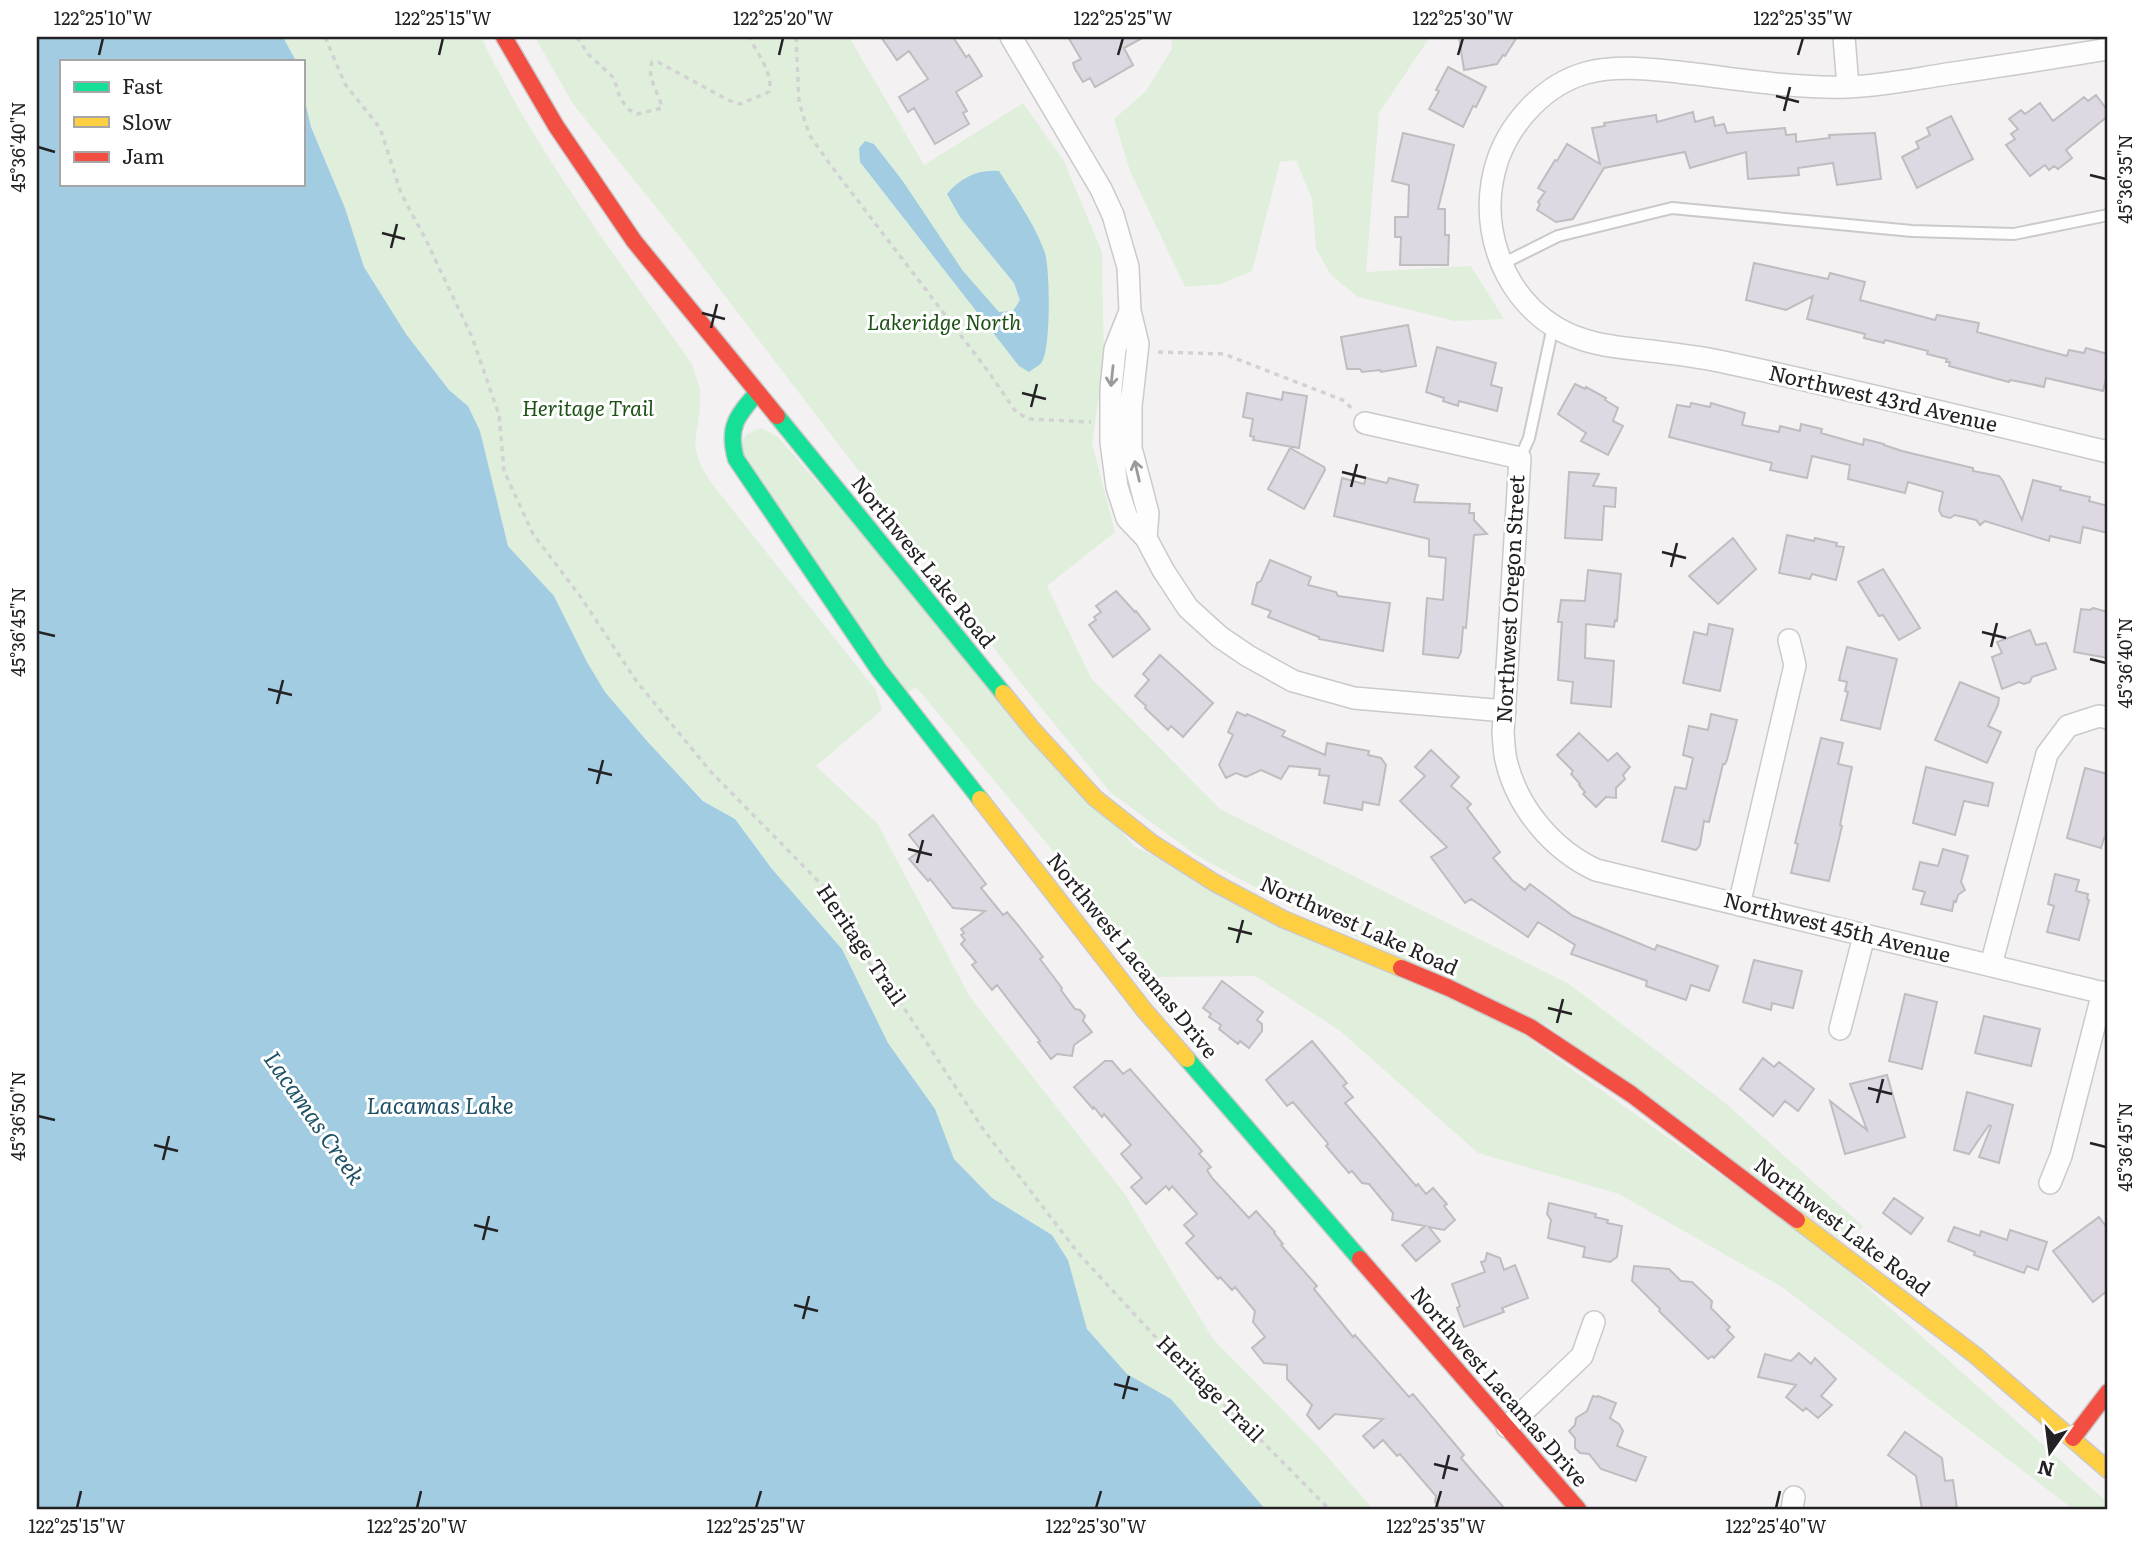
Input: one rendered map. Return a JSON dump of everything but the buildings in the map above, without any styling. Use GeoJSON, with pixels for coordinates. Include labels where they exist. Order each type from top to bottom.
{"type":"FeatureCollection","features":[{"type":"Feature","properties":{"kind":"main road","name":"Northwest Lake Road"},"geometry":{"type":"LineString","coordinates":[[504,37],[556,126],[634,241],[1033,730],[1096,798],[1152,843],[1204,877],[1283,919],[1449,988],[1530,1027],[1632,1094],[1975,1355],[2108,1470]]}},
{"type":"Feature","properties":{"kind":"main road","name":"Northwest Lacamas Drive"},"geometry":{"type":"LineString","coordinates":[[757,393],[731,429],[731,444],[736,459],[879,670],[1146,1011],[1578,1509]]}},
{"type":"Feature","properties":{"kind":"main road"},"geometry":{"type":"LineString","coordinates":[[2073,1438],[2108,1392]]}},
{"type":"Feature","properties":{"kind":"street"},"geometry":{"type":"LineString","coordinates":[[1011,37],[1101,189],[1113,215],[1128,267],[1130,311],[1138,344],[1131,406],[1131,448],[1148,513],[1146,538]]}},
{"type":"Feature","properties":{"kind":"street"},"geometry":{"type":"LineString","coordinates":[[1844,37],[1848,87]]}},
{"type":"Feature","properties":{"kind":"street","name":"Northwest 43rd Avenue"},"geometry":{"type":"LineString","coordinates":[[2108,49],[1848,87],[1800,85],[1634,68],[1587,73],[1555,87],[1530,106],[1508,135],[1490,185],[1489,210],[1496,250],[1511,284],[1529,306],[1553,326],[1574,337],[1603,345],[1736,365],[2108,452]]}},
{"type":"Feature","properties":{"kind":"street"},"geometry":{"type":"LineString","coordinates":[[1130,311],[1115,349],[1111,389],[1111,442],[1117,487],[1127,518],[1146,538],[1188,608],[1229,643],[1293,681],[1354,698],[1504,711]]}},
{"type":"Feature","properties":{"kind":"street"},"geometry":{"type":"LineString","coordinates":[[1365,424],[1520,458]]}},
{"type":"Feature","properties":{"kind":"street","name":"Northwest Oregon Street"},"geometry":{"type":"LineString","coordinates":[[1520,458],[1504,711],[1506,760],[1517,792],[1538,825],[1570,856]]}},
{"type":"Feature","properties":{"kind":"street"},"geometry":{"type":"LineString","coordinates":[[1739,905],[1795,665],[1789,640]]}},
{"type":"Feature","properties":{"kind":"street"},"geometry":{"type":"LineString","coordinates":[[1991,965],[2047,754],[2068,726],[2099,716],[2108,718]]}},
{"type":"Feature","properties":{"kind":"street","name":"Northwest 45th Avenue"},"geometry":{"type":"LineString","coordinates":[[1570,856],[1596,870],[2105,993]]}},
{"type":"Feature","properties":{"kind":"street"},"geometry":{"type":"LineString","coordinates":[[1840,1029],[1864,936]]}},
{"type":"Feature","properties":{"kind":"street"},"geometry":{"type":"LineString","coordinates":[[2050,1183],[2062,1156],[2105,993]]}},
{"type":"Feature","properties":{"kind":"street"},"geometry":{"type":"LineString","coordinates":[[1507,1427],[1582,1356],[1594,1322]]}},
{"type":"Feature","properties":{"kind":"lane"},"geometry":{"type":"LineString","coordinates":[[1502,264],[1558,236],[1672,208],[1912,231],[2014,234],[2108,215]]}},
{"type":"Feature","properties":{"kind":"lane","name":"Northwest Oregon Street"},"geometry":{"type":"LineString","coordinates":[[1520,458],[1529,438],[1553,326]]}},
{"type":"Feature","properties":{"kind":"path","name":"Heritage Trail"},"geometry":{"type":"LineString","coordinates":[[325,37],[345,84],[380,128],[401,193],[472,337],[499,415],[504,471],[533,534],[580,596],[645,692],[712,772],[829,892],[857,935],[867,960],[906,1011],[983,1129],[1079,1254],[1172,1355],[1329,1509]]}},
{"type":"Feature","properties":{"kind":"path"},"geometry":{"type":"LineString","coordinates":[[577,37],[588,54],[614,78],[620,98],[628,109],[637,114],[662,108],[659,94],[651,79],[649,69],[652,62],[658,62],[740,104],[769,92],[771,84],[766,68],[749,37]]}},
{"type":"Feature","properties":{"kind":"path"},"geometry":{"type":"LineString","coordinates":[[796,37],[799,102],[809,134],[1016,412],[1029,419],[1111,421]]}},
{"type":"Feature","properties":{"kind":"path"},"geometry":{"type":"LineString","coordinates":[[1149,351],[1224,354],[1345,401],[1365,424]]}},
{"type":"Feature","properties":{"kind":"green space","name":"Heritage Trail"},"geometry":{"type":"Polygon","coordinates":[[[283,37],[481,37],[527,123],[553,164],[692,364],[700,390],[695,442],[702,468],[876,690],[882,710],[816,766],[877,823],[970,997],[1124,1193],[1213,1339],[1319,1447],[1373,1509],[1265,1509],[1171,1399],[1127,1374],[1087,1329],[1068,1260],[1052,1235],[992,1198],[954,1159],[935,1109],[888,1043],[842,949],[772,869],[735,819],[704,801],[605,692],[554,596],[508,546],[480,431],[468,406],[449,390],[406,334],[364,267],[345,208],[311,127],[304,96],[304,60],[295,60],[283,37]]]}},
{"type":"Feature","properties":{"kind":"green space","name":"Lakeridge North"},"geometry":{"type":"Polygon","coordinates":[[[535,37],[849,37],[924,165],[1023,103],[1064,161],[1102,252],[1104,361],[1092,443],[1115,532],[1047,586],[1091,678],[1220,809],[1569,984],[1723,1101],[1864,1227],[1841,1240],[1548,1026],[1290,906],[1196,855],[1111,793],[1020,682],[683,241],[573,104],[535,37]]]}},
{"type":"Feature","properties":{"kind":"green space"},"geometry":{"type":"Polygon","coordinates":[[[1171,37],[1430,37],[1379,113],[1366,272],[1471,266],[1504,319],[1454,321],[1358,297],[1331,275],[1316,249],[1312,199],[1296,160],[1280,162],[1252,271],[1221,284],[1185,287],[1130,171],[1114,119],[1146,91],[1172,49],[1171,37]]]}},
{"type":"Feature","properties":{"kind":"green space"},"geometry":{"type":"Polygon","coordinates":[[[761,428],[777,436],[1135,847],[1496,1015],[1823,1248],[2108,1503],[2108,1509],[2073,1509],[1782,1287],[1619,1194],[1478,1153],[1339,1030],[1255,976],[1158,977],[916,687],[902,696],[739,446],[747,434],[761,428]]]}},
{"type":"Feature","properties":{"kind":"water","name":"Lacamas Lake"},"geometry":{"type":"Polygon","coordinates":[[[37,37],[283,37],[295,60],[60,60],[60,186],[304,186],[304,96],[311,127],[345,208],[364,267],[406,334],[449,390],[468,406],[480,431],[508,546],[554,596],[605,692],[703,801],[735,819],[772,869],[842,949],[888,1043],[935,1109],[954,1159],[992,1198],[1052,1235],[1068,1260],[1087,1329],[1127,1374],[1171,1399],[1265,1509],[37,1509],[37,37]]]}},
{"type":"Feature","properties":{"kind":"water"},"geometry":{"type":"Polygon","coordinates":[[[865,141],[874,144],[902,180],[963,271],[999,312],[1013,311],[1020,300],[1014,283],[960,217],[947,194],[970,176],[999,171],[1030,221],[1041,242],[1047,262],[1047,341],[1045,354],[1038,366],[1029,372],[1019,366],[860,162],[859,148],[865,141]]]}},
{"type":"Feature","properties":{"kind":"traffic: fast"},"geometry":{"type":"LineString","coordinates":[[757,393],[739,416],[733,430],[736,459],[879,670],[980,799]]}},
{"type":"Feature","properties":{"kind":"traffic: fast"},"geometry":{"type":"LineString","coordinates":[[777,416],[1003,693]]}},
{"type":"Feature","properties":{"kind":"traffic: fast"},"geometry":{"type":"LineString","coordinates":[[1187,1059],[1360,1259]]}},
{"type":"Feature","properties":{"kind":"traffic: slow"},"geometry":{"type":"LineString","coordinates":[[1003,693],[1095,798],[1152,843],[1215,883],[1283,919],[1401,968]]}},
{"type":"Feature","properties":{"kind":"traffic: slow"},"geometry":{"type":"LineString","coordinates":[[980,799],[1145,1011],[1187,1059]]}},
{"type":"Feature","properties":{"kind":"traffic: slow"},"geometry":{"type":"LineString","coordinates":[[1797,1220],[1975,1355],[2108,1470]]}},
{"type":"Feature","properties":{"kind":"traffic: jam"},"geometry":{"type":"LineString","coordinates":[[504,37],[556,126],[634,241],[777,416]]}},
{"type":"Feature","properties":{"kind":"traffic: jam"},"geometry":{"type":"LineString","coordinates":[[1401,968],[1530,1027],[1631,1094],[1797,1220]]}},
{"type":"Feature","properties":{"kind":"traffic: jam"},"geometry":{"type":"LineString","coordinates":[[1360,1259],[1578,1509]]}},
{"type":"Feature","properties":{"kind":"traffic: jam"},"geometry":{"type":"LineString","coordinates":[[2073,1438],[2108,1392]]}},
{"type":"Feature","properties":{"kind":"water label","name":"Lacamas Creek"},"geometry":{"type":"Point","coordinates":[314,1118]}}]}
